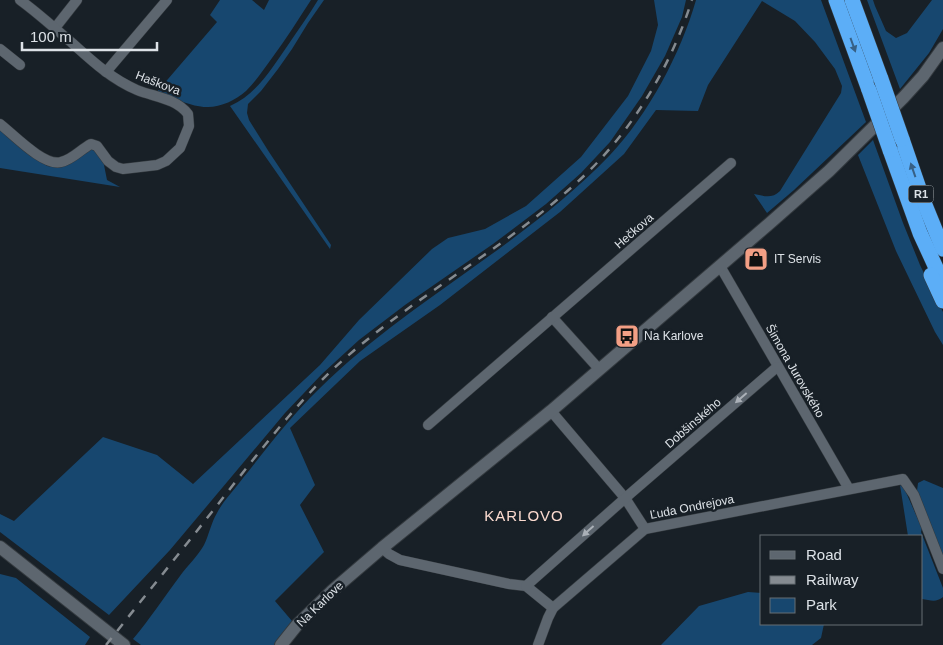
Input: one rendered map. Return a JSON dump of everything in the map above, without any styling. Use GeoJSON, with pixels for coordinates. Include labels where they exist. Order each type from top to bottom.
{"type":"FeatureCollection","features":[{"type":"Feature","properties":{"kind":"highway","name":"R1"},"geometry":{"type":"LineString","coordinates":[[836,0],[920,233],[943,283]]}},
{"type":"Feature","properties":{"kind":"highway","name":"R1"},"geometry":{"type":"LineString","coordinates":[[852,0],[923,200],[943,249]]}},
{"type":"Feature","properties":{"kind":"highway"},"geometry":{"type":"LineString","coordinates":[[920,233],[925,261],[943,301]]}},
{"type":"Feature","properties":{"kind":"street","name":"Haškova"},"geometry":{"type":"LineString","coordinates":[[0,124],[34,152],[53,163],[67,160],[91,144],[97,146],[108,161],[116,167],[124,169],[157,165],[166,161],[180,148],[189,126],[188,114],[178,104],[137,90],[121,82],[106,72],[20,0]]}},
{"type":"Feature","properties":{"kind":"street"},"geometry":{"type":"LineString","coordinates":[[55,28],[77,0]]}},
{"type":"Feature","properties":{"kind":"street"},"geometry":{"type":"LineString","coordinates":[[106,72],[167,0]]}},
{"type":"Feature","properties":{"kind":"street","name":"Na Karlove"},"geometry":{"type":"LineString","coordinates":[[281,645],[297,625],[333,590],[551,411],[829,171],[903,98],[923,76],[943,48]]}},
{"type":"Feature","properties":{"kind":"street"},"geometry":{"type":"LineString","coordinates":[[0,49],[20,65]]}},
{"type":"Feature","properties":{"kind":"street","name":"Hečkova"},"geometry":{"type":"LineString","coordinates":[[428,425],[732,163]]}},
{"type":"Feature","properties":{"kind":"street","name":"Šimona Jurovského"},"geometry":{"type":"LineString","coordinates":[[720,266],[849,489]]}},
{"type":"Feature","properties":{"kind":"street"},"geometry":{"type":"LineString","coordinates":[[552,317],[599,369]]}},
{"type":"Feature","properties":{"kind":"street","name":"Dobšinského"},"geometry":{"type":"LineString","coordinates":[[526,586],[777,367]]}},
{"type":"Feature","properties":{"kind":"street"},"geometry":{"type":"LineString","coordinates":[[551,411],[625,498],[645,529]]}},
{"type":"Feature","properties":{"kind":"street","name":"Ľuda Ondrejova"},"geometry":{"type":"LineString","coordinates":[[538,645],[552,608],[645,529],[849,489],[903,479],[914,495],[943,569]]}},
{"type":"Feature","properties":{"kind":"street"},"geometry":{"type":"LineString","coordinates":[[0,547],[124,645]]}},
{"type":"Feature","properties":{"kind":"street"},"geometry":{"type":"LineString","coordinates":[[382,548],[400,560],[526,586],[552,608]]}},
{"type":"Feature","properties":{"kind":"green space"},"geometry":{"type":"Polygon","coordinates":[[[220,0],[252,0],[264,10],[269,0],[311,0],[260,75],[238,97],[218,106],[203,107],[156,93],[217,22],[210,15],[220,0]]]}},
{"type":"Feature","properties":{"kind":"green space"},"geometry":{"type":"Polygon","coordinates":[[[318,0],[324,0],[278,69],[248,104],[247,113],[249,120],[269,152],[331,245],[330,249],[230,106],[248,95],[263,80],[318,0]]]}},
{"type":"Feature","properties":{"kind":"green space"},"geometry":{"type":"Polygon","coordinates":[[[654,0],[686,0],[682,17],[665,56],[642,96],[610,142],[581,173],[546,204],[493,244],[405,305],[359,340],[322,374],[285,413],[170,550],[109,615],[0,532],[0,514],[14,521],[103,437],[157,455],[193,484],[320,365],[359,320],[432,249],[448,238],[485,229],[526,206],[581,157],[628,96],[651,51],[658,25],[654,0]]]}},
{"type":"Feature","properties":{"kind":"green space"},"geometry":{"type":"Polygon","coordinates":[[[696,0],[821,0],[866,122],[767,213],[754,194],[771,196],[780,191],[841,93],[842,86],[835,69],[815,42],[795,21],[762,1],[708,85],[698,111],[656,110],[624,154],[560,212],[440,305],[360,361],[290,428],[315,485],[300,505],[324,552],[275,601],[292,621],[274,645],[141,645],[133,639],[202,549],[222,504],[309,399],[354,357],[390,328],[541,217],[610,155],[637,121],[662,82],[682,41],[696,0]]]}},
{"type":"Feature","properties":{"kind":"green space"},"geometry":{"type":"Polygon","coordinates":[[[867,0],[873,0],[886,31],[896,38],[907,33],[932,0],[943,0],[943,29],[929,53],[900,89],[867,0]]]}},
{"type":"Feature","properties":{"kind":"green space"},"geometry":{"type":"Polygon","coordinates":[[[0,128],[47,166],[58,167],[69,163],[88,149],[97,151],[103,160],[107,180],[120,187],[0,168],[0,128]]]}},
{"type":"Feature","properties":{"kind":"green space"},"geometry":{"type":"Polygon","coordinates":[[[873,140],[920,265],[943,312],[943,345],[896,251],[858,155],[873,140]]]}},
{"type":"Feature","properties":{"kind":"green space"},"geometry":{"type":"Polygon","coordinates":[[[924,480],[943,488],[943,556],[917,491],[918,483],[924,480]]]}},
{"type":"Feature","properties":{"kind":"green space"},"geometry":{"type":"Polygon","coordinates":[[[900,485],[904,488],[922,528],[922,535],[908,535],[900,485]]]}},
{"type":"Feature","properties":{"kind":"green space"},"geometry":{"type":"Polygon","coordinates":[[[923,537],[943,588],[943,597],[933,601],[923,599],[923,537]]]}},
{"type":"Feature","properties":{"kind":"green space"},"geometry":{"type":"Polygon","coordinates":[[[0,574],[16,578],[90,637],[85,645],[0,645],[0,574]]]}},
{"type":"Feature","properties":{"kind":"green space"},"geometry":{"type":"Polygon","coordinates":[[[748,592],[760,593],[760,625],[824,625],[821,638],[812,645],[661,645],[699,606],[748,592]]]}},
{"type":"Feature","properties":{"kind":"railway"},"geometry":{"type":"LineString","coordinates":[[106,645],[268,441],[331,371],[393,319],[493,249],[557,200],[605,154],[621,135],[650,93],[674,48],[692,0]]}},
{"type":"Feature","properties":{"kind":"place","name":"IT Servis"},"geometry":{"type":"Point","coordinates":[756,259]}},
{"type":"Feature","properties":{"kind":"place","name":"Na Karlove"},"geometry":{"type":"Point","coordinates":[627,336]}},
{"type":"Feature","properties":{"kind":"district","name":"KARLOVO"},"geometry":{"type":"Point","coordinates":[524,515]}}]}
